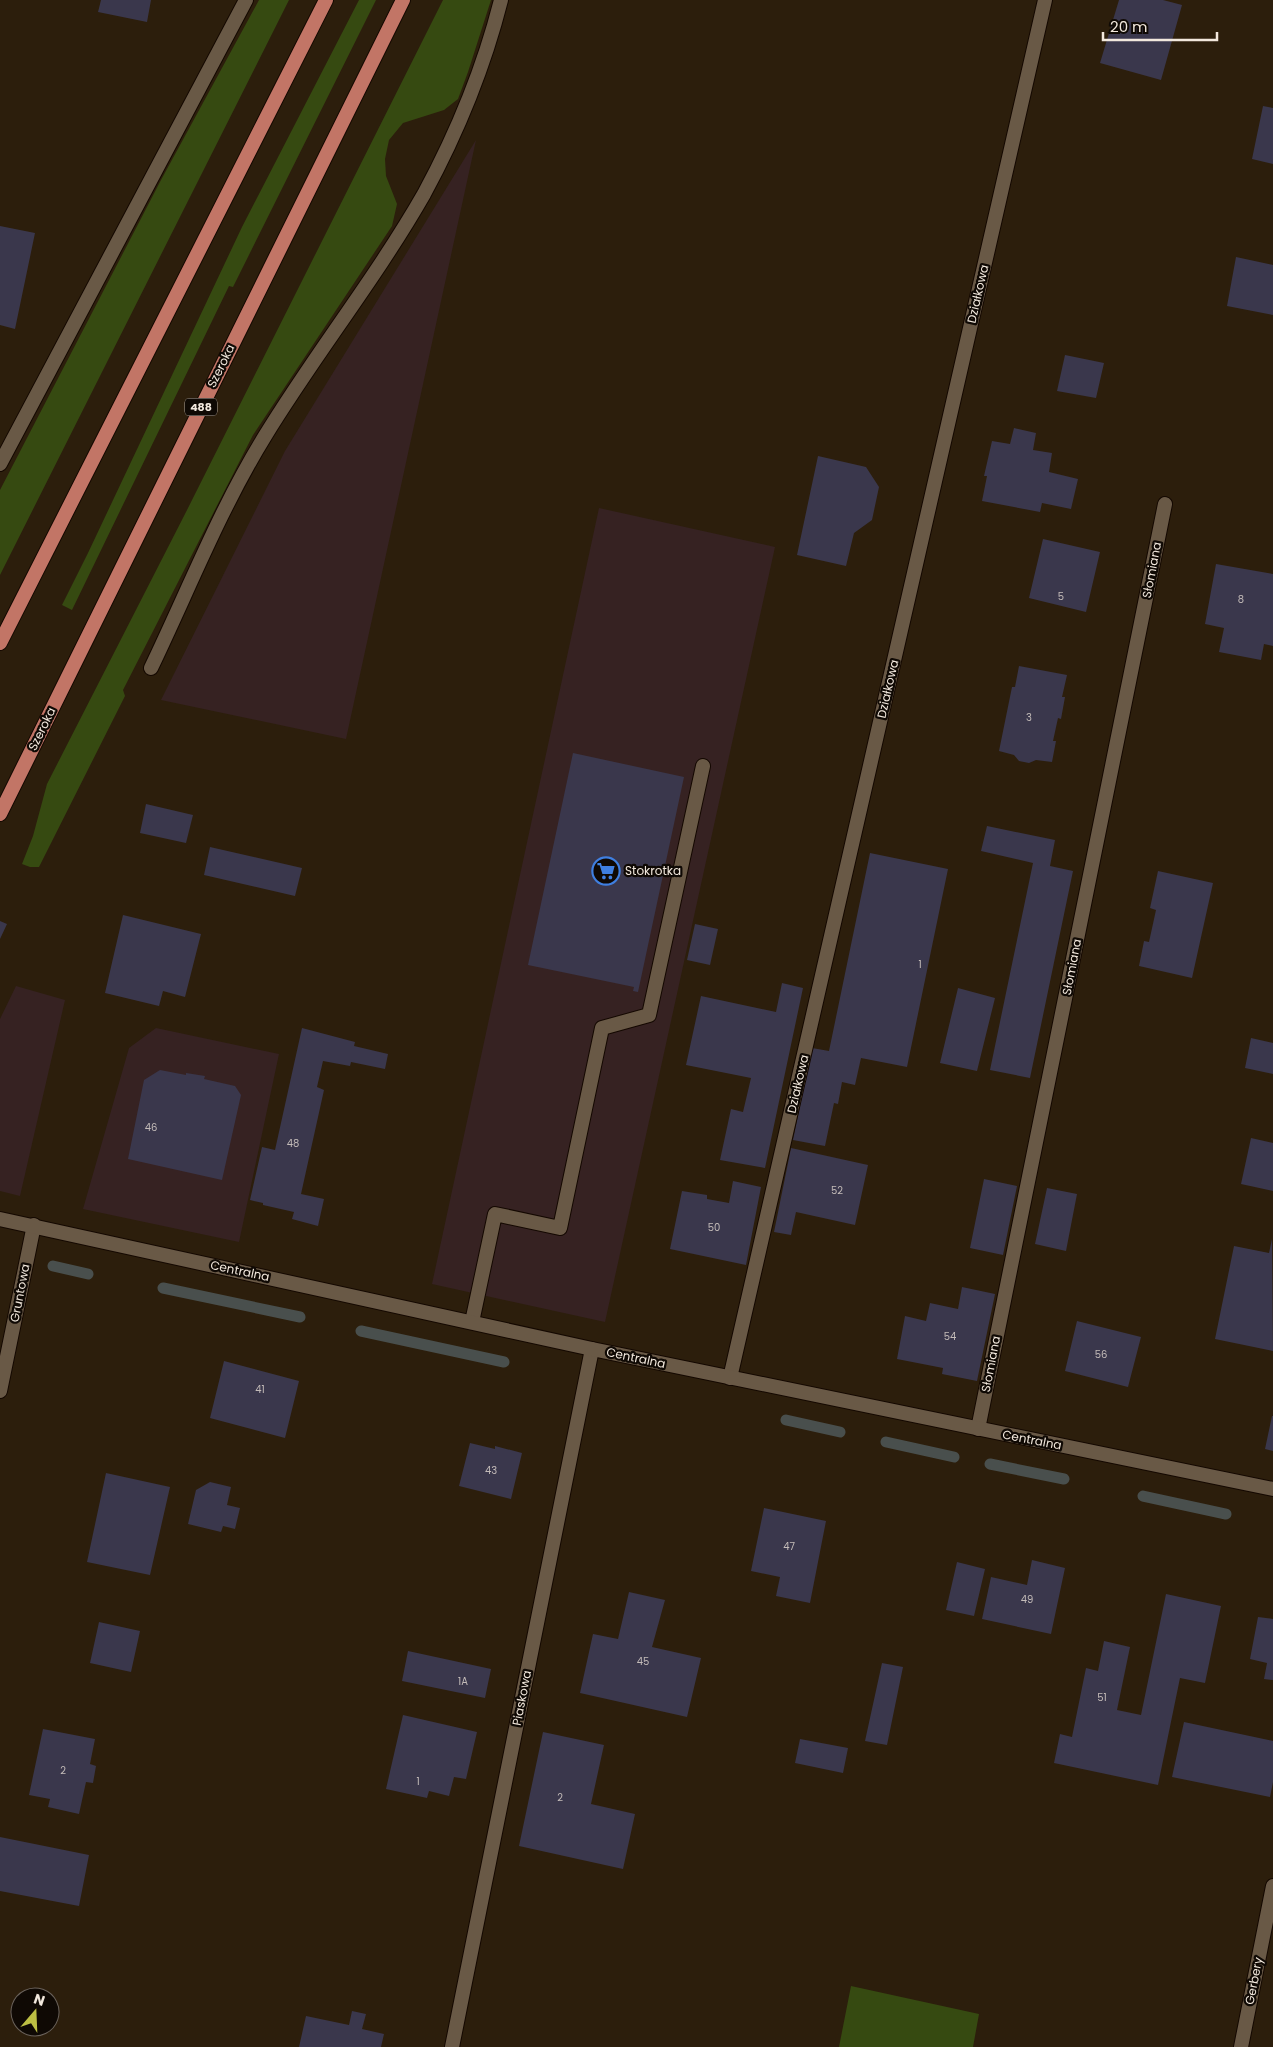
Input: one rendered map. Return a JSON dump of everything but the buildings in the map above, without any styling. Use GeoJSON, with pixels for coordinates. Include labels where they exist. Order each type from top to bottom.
{"type":"FeatureCollection","features":[{"type":"Feature","properties":{"kind":"main road"},"geometry":{"type":"LineString","coordinates":[[0,644],[326,0]]}},
{"type":"Feature","properties":{"kind":"main road","name":"Szeroka"},"geometry":{"type":"LineString","coordinates":[[0,814],[403,0]]}},
{"type":"Feature","properties":{"kind":"street"},"geometry":{"type":"LineString","coordinates":[[0,464],[246,0]]}},
{"type":"Feature","properties":{"kind":"street"},"geometry":{"type":"LineString","coordinates":[[152,668],[238,482],[289,397],[397,238],[436,171],[448,147],[488,47],[501,0]]}},
{"type":"Feature","properties":{"kind":"street","name":"Działkowa"},"geometry":{"type":"LineString","coordinates":[[730,1378],[1046,0]]}},
{"type":"Feature","properties":{"kind":"street","name":"Słomiana"},"geometry":{"type":"LineString","coordinates":[[978,1429],[1165,504]]}},
{"type":"Feature","properties":{"kind":"street"},"geometry":{"type":"LineString","coordinates":[[472,1322],[495,1214],[560,1228],[602,1028],[649,1015],[703,766]]}},
{"type":"Feature","properties":{"kind":"street","name":"Centralna"},"geometry":{"type":"LineString","coordinates":[[0,1219],[730,1378],[1273,1489]]}},
{"type":"Feature","properties":{"kind":"street","name":"Gruntowa"},"geometry":{"type":"LineString","coordinates":[[0,1391],[34,1225]]}},
{"type":"Feature","properties":{"kind":"street","name":"Piaskowa"},"geometry":{"type":"LineString","coordinates":[[452,2047],[592,1348]]}},
{"type":"Feature","properties":{"kind":"street","name":"Gerbery"},"geometry":{"type":"LineString","coordinates":[[1241,2047],[1273,1886]]}},
{"type":"Feature","properties":{"kind":"shaded area"},"geometry":{"type":"Polygon","coordinates":[[[476,140],[346,739],[161,700],[285,451],[476,140]]]}},
{"type":"Feature","properties":{"kind":"shaded area"},"geometry":{"type":"Polygon","coordinates":[[[599,508],[775,547],[605,1322],[432,1284],[599,508]]]}},
{"type":"Feature","properties":{"kind":"shaded area"},"geometry":{"type":"Polygon","coordinates":[[[16,986],[65,1000],[20,1196],[0,1191],[0,1019],[16,986]]]}},
{"type":"Feature","properties":{"kind":"shaded area"},"geometry":{"type":"Polygon","coordinates":[[[156,1028],[279,1054],[239,1242],[83,1209],[129,1048],[156,1028]]]}},
{"type":"Feature","properties":{"kind":"green space"},"geometry":{"type":"Polygon","coordinates":[[[259,0],[289,0],[0,575],[0,490],[161,180],[259,0]]]}},
{"type":"Feature","properties":{"kind":"green space"},"geometry":{"type":"Polygon","coordinates":[[[359,0],[376,0],[233,287],[229,286],[72,610],[62,605],[242,227],[359,0]]]}},
{"type":"Feature","properties":{"kind":"green space"},"geometry":{"type":"Polygon","coordinates":[[[443,0],[491,0],[458,99],[444,110],[403,123],[389,140],[385,159],[386,176],[397,204],[392,226],[253,435],[123,690],[125,696],[39,867],[30,867],[22,864],[33,836],[47,784],[443,0]]]}},
{"type":"Feature","properties":{"kind":"green space"},"geometry":{"type":"Polygon","coordinates":[[[851,1986],[979,2014],[973,2047],[839,2047],[851,1986]]]}},
{"type":"Feature","properties":{"kind":"waterway"},"geometry":{"type":"LineString","coordinates":[[53,1266],[88,1274]]}},
{"type":"Feature","properties":{"kind":"waterway"},"geometry":{"type":"LineString","coordinates":[[163,1288],[300,1317]]}},
{"type":"Feature","properties":{"kind":"waterway"},"geometry":{"type":"LineString","coordinates":[[361,1331],[504,1362]]}},
{"type":"Feature","properties":{"kind":"waterway"},"geometry":{"type":"LineString","coordinates":[[786,1420],[840,1432]]}},
{"type":"Feature","properties":{"kind":"waterway"},"geometry":{"type":"LineString","coordinates":[[886,1442],[954,1457]]}},
{"type":"Feature","properties":{"kind":"waterway"},"geometry":{"type":"LineString","coordinates":[[990,1464],[1064,1479]]}},
{"type":"Feature","properties":{"kind":"waterway"},"geometry":{"type":"LineString","coordinates":[[1143,1496],[1226,1514]]}},
{"type":"Feature","properties":{"kind":"place","name":"Stokrotka"},"geometry":{"type":"Point","coordinates":[606,871]}}]}
